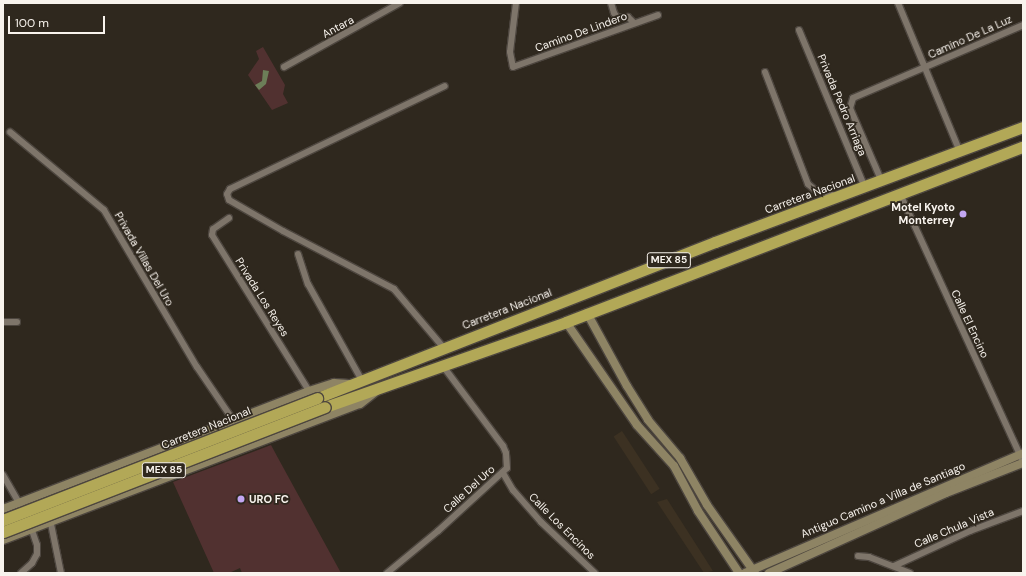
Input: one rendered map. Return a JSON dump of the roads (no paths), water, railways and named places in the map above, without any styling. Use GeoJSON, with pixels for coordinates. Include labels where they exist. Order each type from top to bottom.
{"type":"FeatureCollection","features":[{"type":"Feature","properties":{"kind":"highway","name":"Carretera Nacional"},"geometry":{"type":"LineString","coordinates":[[3,519],[313,394],[349,384],[1023,128]]}},
{"type":"Feature","properties":{"kind":"highway","name":"MEX 85"},"geometry":{"type":"LineString","coordinates":[[3,532],[325,407],[566,322],[1023,147]]}},
{"type":"Feature","properties":{"kind":"street","name":"Antara"},"geometry":{"type":"LineString","coordinates":[[284,67],[400,3]]}},
{"type":"Feature","properties":{"kind":"street","name":"Camino De Lindero"},"geometry":{"type":"LineString","coordinates":[[516,3],[510,52],[511,66],[658,15]]}},
{"type":"Feature","properties":{"kind":"street"},"geometry":{"type":"LineString","coordinates":[[611,3],[617,17],[628,17],[634,23]]}},
{"type":"Feature","properties":{"kind":"street"},"geometry":{"type":"LineString","coordinates":[[898,3],[960,152]]}},
{"type":"Feature","properties":{"kind":"street","name":"Camino De La Luz"},"geometry":{"type":"LineString","coordinates":[[882,182],[850,108],[851,100],[1023,24]]}},
{"type":"Feature","properties":{"kind":"street","name":"Privada Pedro Arriaga"},"geometry":{"type":"LineString","coordinates":[[799,30],[866,188]]}},
{"type":"Feature","properties":{"kind":"street"},"geometry":{"type":"LineString","coordinates":[[764,72],[808,184],[814,189],[839,197]]}},
{"type":"Feature","properties":{"kind":"street"},"geometry":{"type":"LineString","coordinates":[[443,348],[394,289],[283,231],[229,200],[227,194],[230,189],[446,86]]}},
{"type":"Feature","properties":{"kind":"street","name":"Privada Villas Del Uro"},"geometry":{"type":"LineString","coordinates":[[10,132],[104,210],[197,367],[233,420]]}},
{"type":"Feature","properties":{"kind":"street","name":"Calle El Encino"},"geometry":{"type":"LineString","coordinates":[[900,194],[1021,453],[1023,462]]}},
{"type":"Feature","properties":{"kind":"street","name":"Privada Los Reyes"},"geometry":{"type":"LineString","coordinates":[[229,218],[213,229],[212,235],[313,394]]}},
{"type":"Feature","properties":{"kind":"street"},"geometry":{"type":"LineString","coordinates":[[298,254],[308,284],[361,379]]}},
{"type":"Feature","properties":{"kind":"street"},"geometry":{"type":"LineString","coordinates":[[587,313],[627,386],[648,420],[680,458],[707,505],[751,572]]}},
{"type":"Feature","properties":{"kind":"street"},"geometry":{"type":"LineString","coordinates":[[3,322],[17,322]]}},
{"type":"Feature","properties":{"kind":"street"},"geometry":{"type":"LineString","coordinates":[[566,322],[637,425],[674,466],[698,511],[739,573]]}},
{"type":"Feature","properties":{"kind":"street","name":"Calle Del Uro"},"geometry":{"type":"LineString","coordinates":[[387,573],[503,473],[508,463],[503,446],[443,366]]}},
{"type":"Feature","properties":{"kind":"street"},"geometry":{"type":"LineString","coordinates":[[614,393],[627,386]]}},
{"type":"Feature","properties":{"kind":"street","name":"MEX 85"},"geometry":{"type":"LineString","coordinates":[[3,539],[32,531],[59,521],[360,404],[380,388]]}},
{"type":"Feature","properties":{"kind":"street","name":"MEX 85"},"geometry":{"type":"LineString","coordinates":[[3,509],[20,504],[47,492],[233,420],[313,394]]}},
{"type":"Feature","properties":{"kind":"street","name":"Antiguo Camino a Villa de Santiago"},"geometry":{"type":"LineString","coordinates":[[751,572],[1021,453]]}},
{"type":"Feature","properties":{"kind":"street"},"geometry":{"type":"LineString","coordinates":[[769,573],[946,493],[1023,462]]}},
{"type":"Feature","properties":{"kind":"street","name":"Calle Los Encinos"},"geometry":{"type":"LineString","coordinates":[[503,473],[513,490],[541,522],[595,573]]}},
{"type":"Feature","properties":{"kind":"street"},"geometry":{"type":"LineString","coordinates":[[3,474],[20,504],[37,545],[36,554],[32,563],[21,573]]}},
{"type":"Feature","properties":{"kind":"street"},"geometry":{"type":"LineString","coordinates":[[47,492],[46,509],[59,521]]}},
{"type":"Feature","properties":{"kind":"street","name":"Calle Chula Vista"},"geometry":{"type":"LineString","coordinates":[[894,566],[970,531],[1023,511]]}},
{"type":"Feature","properties":{"kind":"street","name":"MEX 85"},"geometry":{"type":"LineString","coordinates":[[3,519],[7,526],[3,539]]}},
{"type":"Feature","properties":{"kind":"street"},"geometry":{"type":"LineString","coordinates":[[51,524],[61,573]]}},
{"type":"Feature","properties":{"kind":"street"},"geometry":{"type":"LineString","coordinates":[[858,556],[869,557],[910,573]]}},
{"type":"Feature","properties":{"kind":"place","name":"Motel Kyoto Monterrey"},"geometry":{"type":"Point","coordinates":[963,214]}},
{"type":"Feature","properties":{"kind":"place","name":"URO FC"},"geometry":{"type":"Point","coordinates":[241,499]}}]}
